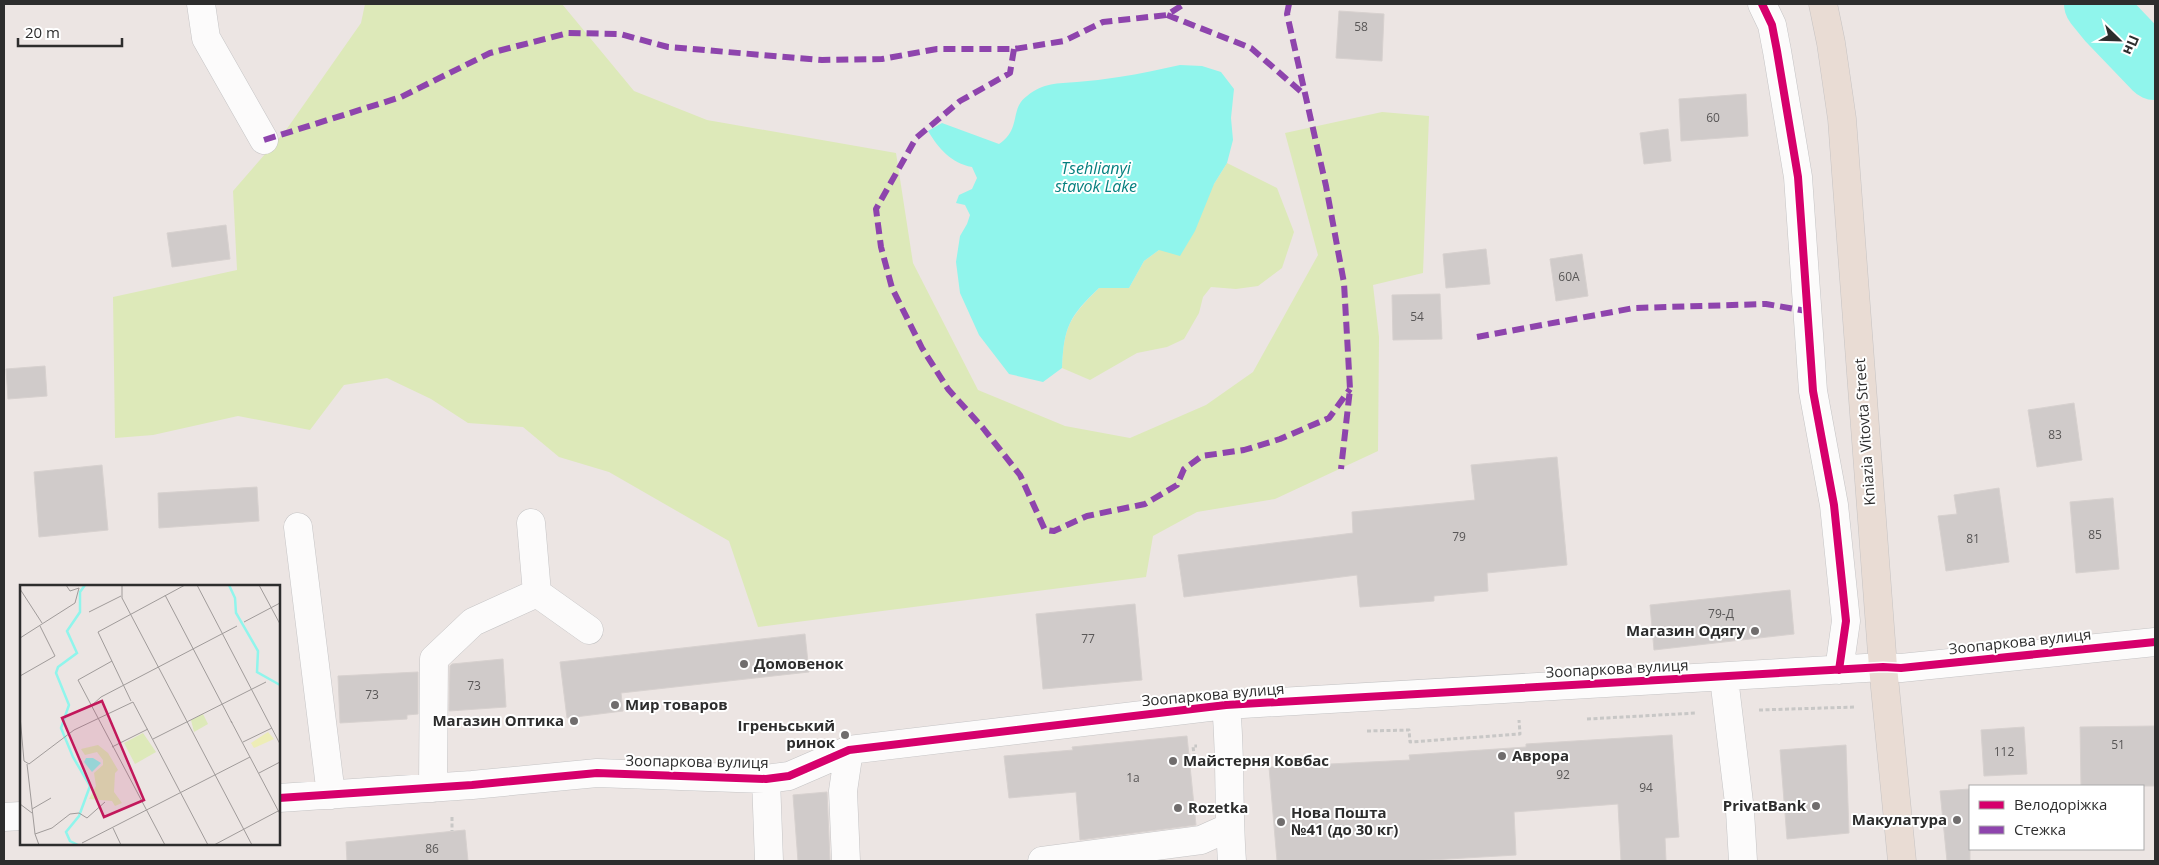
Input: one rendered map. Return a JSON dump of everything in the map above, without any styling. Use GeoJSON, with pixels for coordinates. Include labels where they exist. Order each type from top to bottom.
{"type":"FeatureCollection","features":[{"type":"Feature","properties":{"kind":"main road","name":"Kniazia Vitovta Street"},"geometry":{"type":"LineString","coordinates":[[1823,4],[1831,43],[1842,119],[1887,705],[1902,861]]}},
{"type":"Feature","properties":{"kind":"street"},"geometry":{"type":"LineString","coordinates":[[201,4],[206,38],[264,140]]}},
{"type":"Feature","properties":{"kind":"street"},"geometry":{"type":"LineString","coordinates":[[1762,4],[1772,25],[1787,103],[1798,177],[1813,391],[1834,505],[1846,621],[1839,670]]}},
{"type":"Feature","properties":{"kind":"street"},"geometry":{"type":"LineString","coordinates":[[531,523],[537,593],[589,630]]}},
{"type":"Feature","properties":{"kind":"street"},"geometry":{"type":"LineString","coordinates":[[298,527],[331,795]]}},
{"type":"Feature","properties":{"kind":"street"},"geometry":{"type":"LineString","coordinates":[[433,788],[434,659],[473,622],[537,593]]}},
{"type":"Feature","properties":{"kind":"street","name":"Зоопаркова вулиця"},"geometry":{"type":"LineString","coordinates":[[280,798],[433,788],[597,773],[766,779],[789,776],[849,750],[1226,705],[1724,678],[1884,667],[1901,668],[2155,642]]}},
{"type":"Feature","properties":{"kind":"street"},"geometry":{"type":"LineString","coordinates":[[1724,678],[1740,811],[1743,861]]}},
{"type":"Feature","properties":{"kind":"street"},"geometry":{"type":"LineString","coordinates":[[1226,705],[1230,745],[1232,861]]}},
{"type":"Feature","properties":{"kind":"street"},"geometry":{"type":"LineString","coordinates":[[846,861],[843,791],[849,750]]}},
{"type":"Feature","properties":{"kind":"street"},"geometry":{"type":"LineString","coordinates":[[766,779],[769,861]]}},
{"type":"Feature","properties":{"kind":"street"},"geometry":{"type":"LineString","coordinates":[[4,817],[20,816]]}},
{"type":"Feature","properties":{"kind":"street"},"geometry":{"type":"LineString","coordinates":[[1042,861],[1201,840],[1230,827]]}},
{"type":"Feature","properties":{"kind":"path"},"geometry":{"type":"LineString","coordinates":[[1582,719],[1887,705]]}},
{"type":"Feature","properties":{"kind":"path"},"geometry":{"type":"LineString","coordinates":[[1362,732],[1410,730],[1410,742],[1520,734],[1519,720],[1528,720]]}},
{"type":"Feature","properties":{"kind":"green space"},"geometry":{"type":"Polygon","coordinates":[[[365,4],[562,4],[634,91],[707,120],[896,153],[913,263],[978,390],[1065,426],[1130,438],[1206,405],[1253,372],[1318,255],[1285,133],[1382,112],[1429,116],[1423,273],[1373,285],[1379,337],[1378,451],[1275,499],[1197,512],[1153,536],[1146,577],[758,627],[729,541],[609,472],[559,457],[523,427],[468,423],[431,399],[387,378],[344,385],[310,430],[238,416],[153,435],[115,438],[113,297],[237,270],[233,191],[286,130],[361,23],[365,4]]]}},
{"type":"Feature","properties":{"kind":"green space"},"geometry":{"type":"Polygon","coordinates":[[[1227,163],[1277,188],[1294,232],[1282,268],[1258,286],[1236,289],[1211,287],[1203,297],[1199,313],[1184,339],[1167,347],[1137,353],[1090,380],[1062,368],[1064,342],[1067,332],[1081,307],[1099,288],[1129,288],[1144,261],[1159,250],[1214,184],[1227,163]]]}},
{"type":"Feature","properties":{"kind":"water","name":"Tsehlianyi stavok Lake"},"geometry":{"type":"Polygon","coordinates":[[[1180,65],[1202,66],[1221,72],[1234,89],[1231,118],[1233,140],[1227,163],[1214,184],[1195,231],[1180,256],[1159,250],[1144,261],[1129,288],[1099,288],[1089,298],[1070,323],[1064,342],[1062,368],[1043,382],[1009,374],[979,335],[960,293],[956,262],[960,236],[970,215],[965,205],[956,203],[959,195],[972,189],[977,178],[972,167],[952,159],[937,144],[928,131],[942,123],[999,144],[1011,132],[1018,107],[1022,101],[1039,88],[1057,84],[1127,76],[1180,65]]]}},
{"type":"Feature","properties":{"kind":"building"},"geometry":{"type":"Polygon","coordinates":[[[1339,11],[1384,14],[1382,61],[1336,58],[1339,11]]]}},
{"type":"Feature","properties":{"kind":"building"},"geometry":{"type":"Polygon","coordinates":[[[1746,94],[1748,136],[1681,141],[1679,99],[1746,94]]]}},
{"type":"Feature","properties":{"kind":"building"},"geometry":{"type":"Polygon","coordinates":[[[1668,129],[1671,161],[1644,164],[1640,133],[1668,129]]]}},
{"type":"Feature","properties":{"kind":"building"},"geometry":{"type":"Polygon","coordinates":[[[226,225],[230,259],[172,267],[167,233],[226,225]]]}},
{"type":"Feature","properties":{"kind":"building"},"geometry":{"type":"Polygon","coordinates":[[[1486,249],[1490,284],[1446,288],[1443,254],[1486,249]]]}},
{"type":"Feature","properties":{"kind":"building"},"geometry":{"type":"Polygon","coordinates":[[[1582,254],[1588,296],[1556,301],[1550,259],[1582,254]]]}},
{"type":"Feature","properties":{"kind":"building"},"geometry":{"type":"Polygon","coordinates":[[[1440,294],[1442,339],[1393,340],[1392,295],[1440,294]]]}},
{"type":"Feature","properties":{"kind":"building"},"geometry":{"type":"Polygon","coordinates":[[[45,366],[47,396],[8,399],[6,369],[45,366]]]}},
{"type":"Feature","properties":{"kind":"building"},"geometry":{"type":"Polygon","coordinates":[[[2074,403],[2082,460],[2037,467],[2028,410],[2074,403]]]}},
{"type":"Feature","properties":{"kind":"building"},"geometry":{"type":"Polygon","coordinates":[[[1557,457],[1567,565],[1487,573],[1488,591],[1434,596],[1434,601],[1360,607],[1357,575],[1184,597],[1178,555],[1353,533],[1352,512],[1475,500],[1471,465],[1557,457]]]}},
{"type":"Feature","properties":{"kind":"building"},"geometry":{"type":"Polygon","coordinates":[[[102,465],[108,530],[39,537],[34,472],[102,465]]]}},
{"type":"Feature","properties":{"kind":"building"},"geometry":{"type":"Polygon","coordinates":[[[257,487],[259,521],[159,528],[158,493],[257,487]]]}},
{"type":"Feature","properties":{"kind":"building"},"geometry":{"type":"Polygon","coordinates":[[[1999,488],[2009,562],[1946,571],[1938,516],[1957,514],[1954,495],[1999,488]]]}},
{"type":"Feature","properties":{"kind":"building"},"geometry":{"type":"Polygon","coordinates":[[[2113,498],[2119,569],[2076,573],[2070,502],[2113,498]]]}},
{"type":"Feature","properties":{"kind":"building"},"geometry":{"type":"Polygon","coordinates":[[[1790,590],[1794,634],[1654,650],[1650,605],[1790,590]]]}},
{"type":"Feature","properties":{"kind":"building"},"geometry":{"type":"Polygon","coordinates":[[[1135,604],[1142,680],[1043,689],[1036,614],[1135,604]]]}},
{"type":"Feature","properties":{"kind":"building"},"geometry":{"type":"Polygon","coordinates":[[[805,634],[809,672],[621,693],[623,711],[567,718],[560,662],[805,634]]]}},
{"type":"Feature","properties":{"kind":"building"},"geometry":{"type":"Polygon","coordinates":[[[503,659],[506,707],[449,711],[450,666],[452,664],[503,659]]]}},
{"type":"Feature","properties":{"kind":"building"},"geometry":{"type":"Polygon","coordinates":[[[418,672],[418,714],[407,715],[407,719],[340,723],[338,676],[418,672]]]}},
{"type":"Feature","properties":{"kind":"building"},"geometry":{"type":"Polygon","coordinates":[[[2155,726],[2155,786],[2081,785],[2080,727],[2155,726]]]}},
{"type":"Feature","properties":{"kind":"building"},"geometry":{"type":"Polygon","coordinates":[[[2024,727],[2027,774],[1984,776],[1981,730],[2024,727]]]}},
{"type":"Feature","properties":{"kind":"building"},"geometry":{"type":"Polygon","coordinates":[[[1672,735],[1679,837],[1665,838],[1666,861],[1621,861],[1618,804],[1514,812],[1516,855],[1413,861],[1277,861],[1269,767],[1410,760],[1409,755],[1526,747],[1526,744],[1672,735]]]}},
{"type":"Feature","properties":{"kind":"building"},"geometry":{"type":"Polygon","coordinates":[[[1187,736],[1196,825],[1080,840],[1076,792],[1009,798],[1004,756],[1073,750],[1072,747],[1187,736]]]}},
{"type":"Feature","properties":{"kind":"building","name":"PrivatBank"},"geometry":{"type":"Polygon","coordinates":[[[1846,745],[1849,833],[1787,839],[1780,750],[1846,745]]]}},
{"type":"Feature","properties":{"kind":"building","name":"Макулатура"},"geometry":{"type":"Polygon","coordinates":[[[1969,789],[1970,861],[1947,861],[1940,791],[1969,789]]]}},
{"type":"Feature","properties":{"kind":"building"},"geometry":{"type":"Polygon","coordinates":[[[827,792],[830,861],[798,861],[793,795],[827,792]]]}},
{"type":"Feature","properties":{"kind":"building"},"geometry":{"type":"Polygon","coordinates":[[[465,830],[468,861],[347,861],[346,842],[465,830]]]}},
{"type":"Feature","properties":{"kind":"waterway"},"geometry":{"type":"LineString","coordinates":[[2095,4],[2155,69]]}},
{"type":"Feature","properties":{"kind":"marked path"},"geometry":{"type":"LineString","coordinates":[[264,140],[401,97],[490,53],[568,33],[620,34],[668,47],[822,60],[882,59],[937,49],[1014,49],[1064,41],[1103,22],[1167,15],[1184,4]]}},
{"type":"Feature","properties":{"kind":"marked path"},"geometry":{"type":"LineString","coordinates":[[1289,4],[1287,14],[1326,186],[1344,283],[1350,389],[1341,469]]}},
{"type":"Feature","properties":{"kind":"marked path"},"geometry":{"type":"LineString","coordinates":[[1167,15],[1251,48],[1306,96]]}},
{"type":"Feature","properties":{"kind":"marked path"},"geometry":{"type":"LineString","coordinates":[[1014,49],[1010,73],[960,101],[916,138],[876,209],[881,247],[892,288],[922,348],[948,389],[983,428],[1020,475],[1045,530],[1054,531],[1087,516],[1145,504],[1177,485],[1184,469],[1202,456],[1244,450],[1280,439],[1329,418],[1350,389]]}},
{"type":"Feature","properties":{"kind":"marked path"},"geometry":{"type":"LineString","coordinates":[[1477,337],[1634,308],[1766,304],[1807,311]]}},
{"type":"Feature","properties":{"kind":"cycle path"},"geometry":{"type":"LineString","coordinates":[[1762,4],[1772,25],[1798,177],[1813,391],[1834,505],[1846,621],[1839,670]]}},
{"type":"Feature","properties":{"kind":"cycle path"},"geometry":{"type":"LineString","coordinates":[[280,798],[472,785],[597,773],[766,779],[789,776],[849,750],[1226,705],[1883,667],[1901,668],[2155,642]]}},
{"type":"Feature","properties":{"kind":"place","name":"Магазин Одягу"},"geometry":{"type":"Point","coordinates":[1755,631]}},
{"type":"Feature","properties":{"kind":"place","name":"Домовенок"},"geometry":{"type":"Point","coordinates":[744,664]}},
{"type":"Feature","properties":{"kind":"place","name":"Мир товаров"},"geometry":{"type":"Point","coordinates":[615,705]}},
{"type":"Feature","properties":{"kind":"place","name":"Магазин Оптика"},"geometry":{"type":"Point","coordinates":[574,721]}},
{"type":"Feature","properties":{"kind":"place","name":"Ігреньський ринок"},"geometry":{"type":"Point","coordinates":[845,735]}},
{"type":"Feature","properties":{"kind":"place","name":"Аврора"},"geometry":{"type":"Point","coordinates":[1502,756]}},
{"type":"Feature","properties":{"kind":"place","name":"Майстерня Ковбас"},"geometry":{"type":"Point","coordinates":[1173,761]}},
{"type":"Feature","properties":{"kind":"place","name":"PrivatBank"},"geometry":{"type":"Point","coordinates":[1816,806]}},
{"type":"Feature","properties":{"kind":"place","name":"Rozetka"},"geometry":{"type":"Point","coordinates":[1178,808]}},
{"type":"Feature","properties":{"kind":"place","name":"Макулатура"},"geometry":{"type":"Point","coordinates":[1957,820]}},
{"type":"Feature","properties":{"kind":"place","name":"Нова Пошта №41 (до 30 кг)"},"geometry":{"type":"Point","coordinates":[1281,822]}}]}
